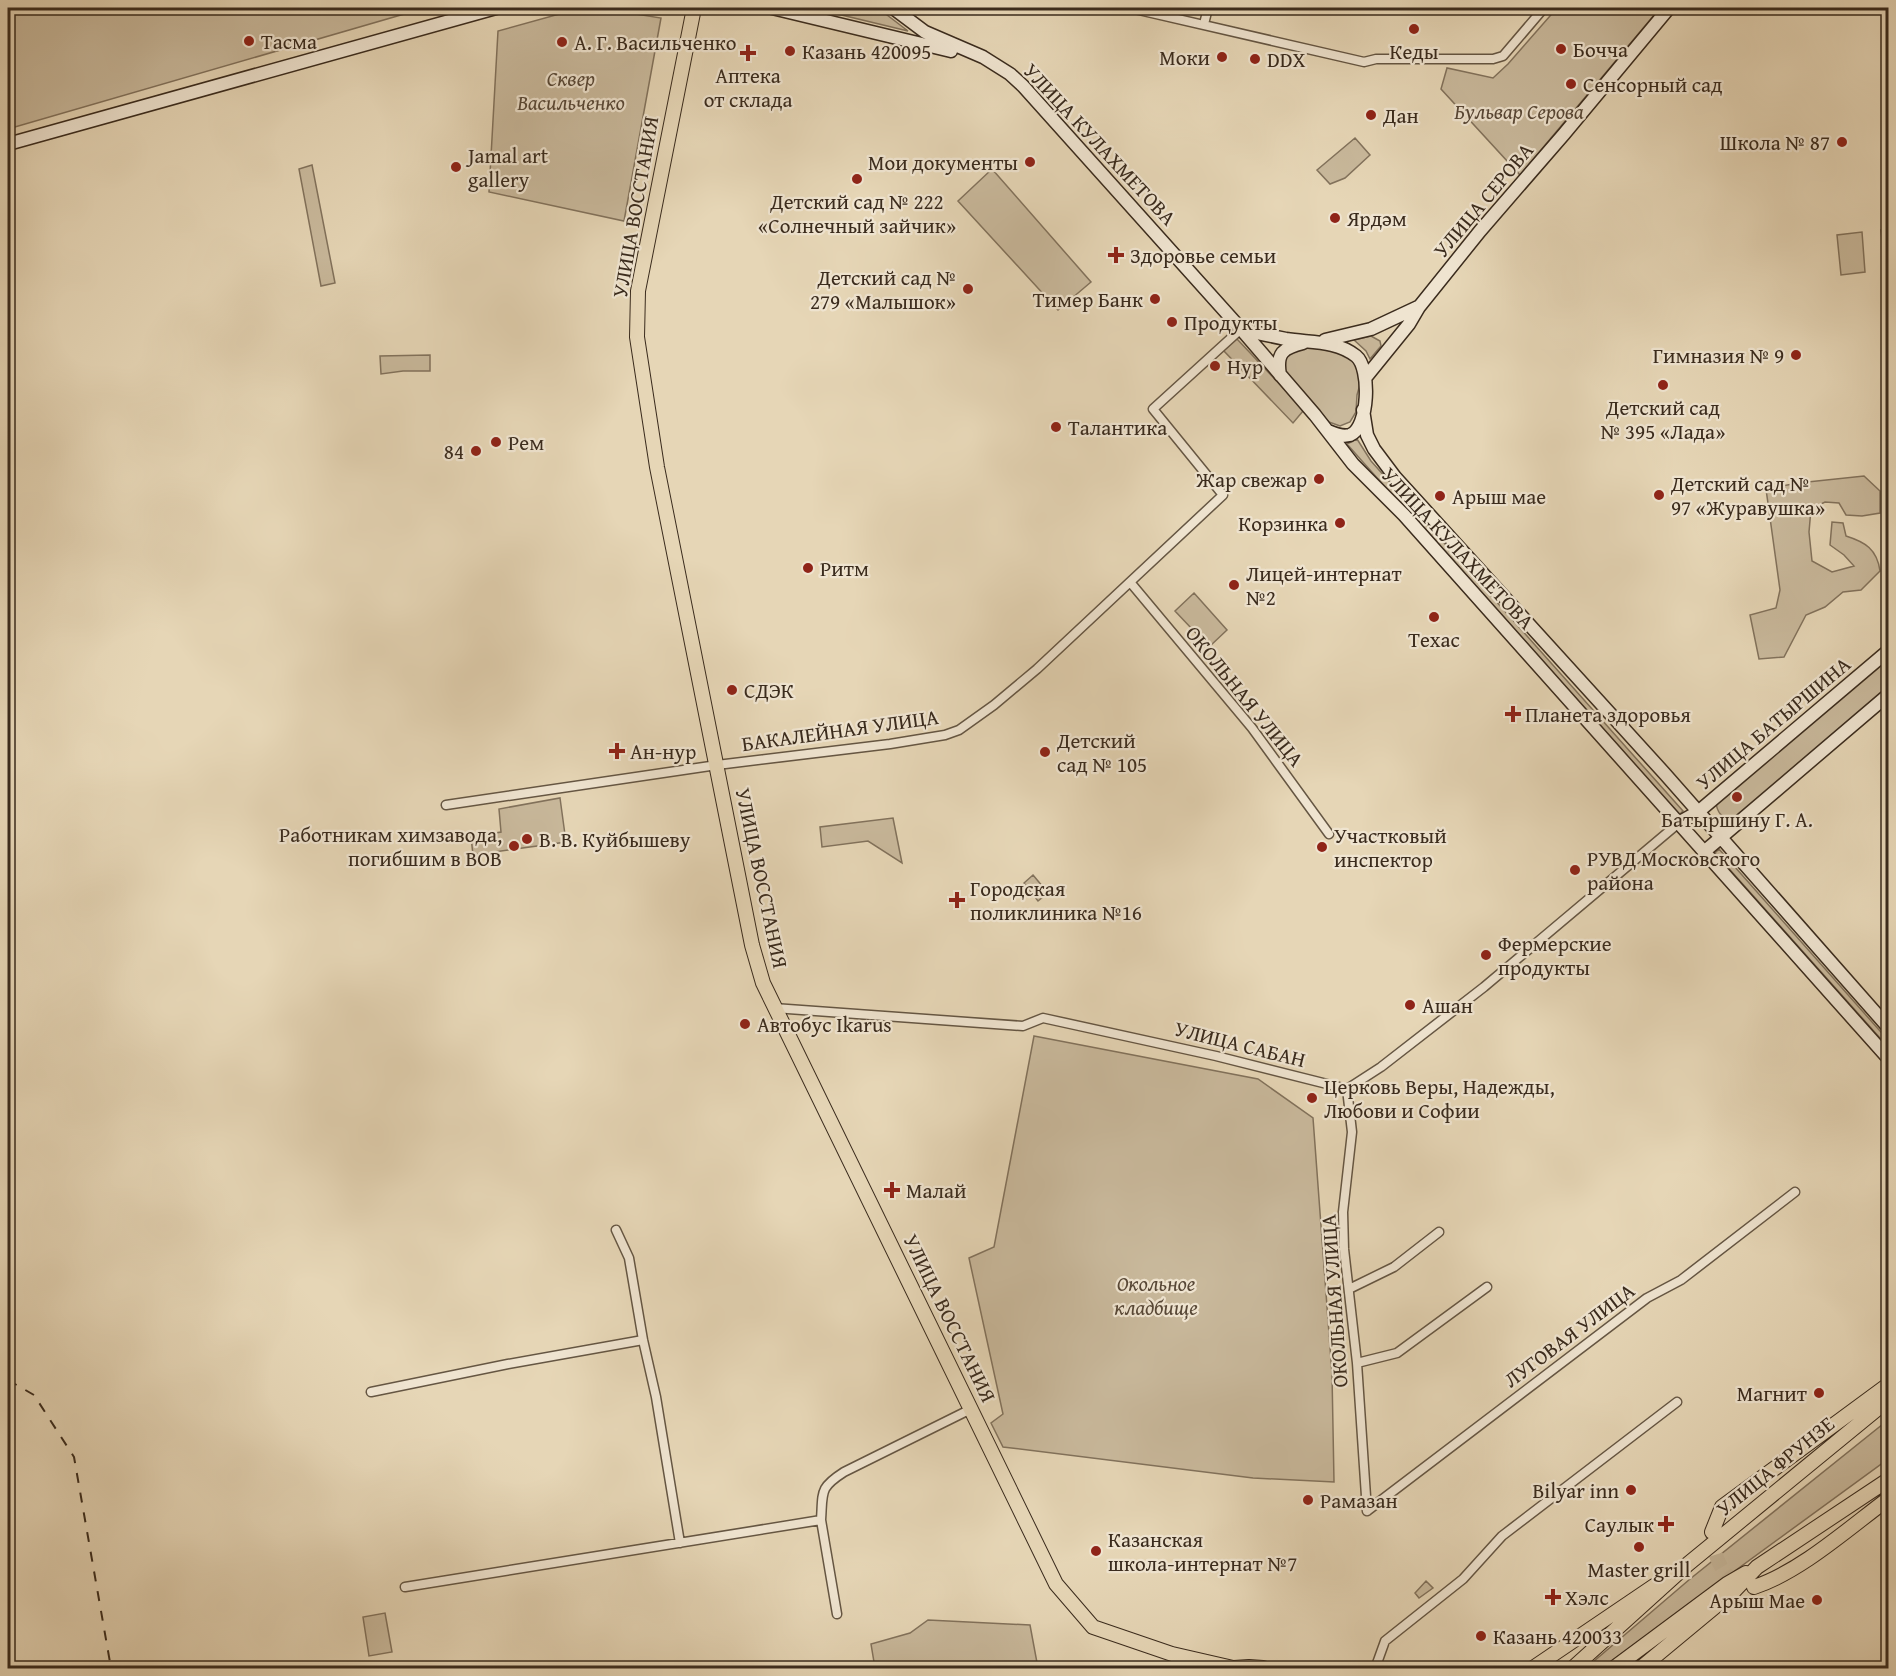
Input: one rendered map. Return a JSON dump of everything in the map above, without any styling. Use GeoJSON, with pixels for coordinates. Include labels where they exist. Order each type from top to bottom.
{"type":"FeatureCollection","features":[{"type":"Feature","properties":{"kind":"main road"},"geometry":{"type":"LineString","coordinates":[[8,144],[496,8]]}},
{"type":"Feature","properties":{"kind":"main road","name":"УЛИЦА ВОССТАНИЯ"},"geometry":{"type":"LineString","coordinates":[[694,8],[638,291],[637,336],[657,467],[752,945],[763,983],[1056,1584],[1093,1627],[1172,1654],[1228,1668],[1263,1668]]}},
{"type":"Feature","properties":{"kind":"main road","name":"УЛИЦА КУЛАХМЕТОВА"},"geometry":{"type":"LineString","coordinates":[[772,8],[811,12],[950,50],[998,66]]}},
{"type":"Feature","properties":{"kind":"main road","name":"УЛИЦА КУЛАХМЕТОВА"},"geometry":{"type":"LineString","coordinates":[[893,8],[925,32],[998,66],[1023,86],[1241,329],[1328,431],[1353,464],[1404,515],[1888,1058]]}},
{"type":"Feature","properties":{"kind":"main road","name":"УЛИЦА СЕРОВА"},"geometry":{"type":"LineString","coordinates":[[1366,377],[1480,231],[1669,8]]}},
{"type":"Feature","properties":{"kind":"main road","name":"УЛИЦА СЕРОВА"},"geometry":{"type":"LineString","coordinates":[[1313,342],[1371,329],[1419,307]]}},
{"type":"Feature","properties":{"kind":"main road"},"geometry":{"type":"LineString","coordinates":[[1241,329],[1347,350],[1359,358],[1366,377],[1359,428],[1352,434],[1339,435],[1328,431]]}},
{"type":"Feature","properties":{"kind":"main road"},"geometry":{"type":"LineString","coordinates":[[1280,375],[1278,364],[1285,349],[1313,342]]}},
{"type":"Feature","properties":{"kind":"main road","name":"УЛИЦА КУЛАХМЕТОВА"},"geometry":{"type":"LineString","coordinates":[[1363,410],[1367,435],[1374,449],[1395,477],[1721,837],[1888,1027]]}},
{"type":"Feature","properties":{"kind":"main road","name":"УЛИЦА БАТЫРШИНА"},"geometry":{"type":"LineString","coordinates":[[1680,822],[1698,812],[1888,651]]}},
{"type":"Feature","properties":{"kind":"main road"},"geometry":{"type":"LineString","coordinates":[[1705,851],[1888,695]]}},
{"type":"Feature","properties":{"kind":"main road"},"geometry":{"type":"LineString","coordinates":[[1712,1532],[1722,1507],[1888,1385]]}},
{"type":"Feature","properties":{"kind":"main road","name":"УЛИЦА ФРУНЗЕ"},"geometry":{"type":"LineString","coordinates":[[1688,1564],[1888,1400]]}},
{"type":"Feature","properties":{"kind":"main road"},"geometry":{"type":"LineString","coordinates":[[1614,1668],[1727,1584],[1757,1567],[1888,1480]]}},
{"type":"Feature","properties":{"kind":"main road"},"geometry":{"type":"LineString","coordinates":[[1754,1587],[1771,1582],[1790,1572],[1888,1499]]}},
{"type":"Feature","properties":{"kind":"main road"},"geometry":{"type":"LineString","coordinates":[[1533,1668],[1688,1564]]}},
{"type":"Feature","properties":{"kind":"main road"},"geometry":{"type":"LineString","coordinates":[[1573,1668],[1688,1564]]}},
{"type":"Feature","properties":{"kind":"main road"},"geometry":{"type":"LineString","coordinates":[[1641,1668],[1734,1590],[1757,1567]]}},
{"type":"Feature","properties":{"kind":"street"},"geometry":{"type":"LineString","coordinates":[[1130,8],[1364,62],[1376,59],[1493,59],[1503,56],[1544,8]]}},
{"type":"Feature","properties":{"kind":"street"},"geometry":{"type":"LineString","coordinates":[[1204,24],[1209,8]]}},
{"type":"Feature","properties":{"kind":"street","name":"БАКАЛЕЙНАЯ УЛИЦА"},"geometry":{"type":"LineString","coordinates":[[446,805],[717,765],[890,744],[945,735],[959,730],[1038,669],[1223,495],[1153,409],[1241,329]]}},
{"type":"Feature","properties":{"kind":"street","name":"ОКОЛЬНАЯ УЛИЦА"},"geometry":{"type":"LineString","coordinates":[[1130,582],[1252,728],[1329,834]]}},
{"type":"Feature","properties":{"kind":"street"},"geometry":{"type":"LineString","coordinates":[[1347,1089],[1381,1067],[1484,987],[1680,822]]}},
{"type":"Feature","properties":{"kind":"street","name":"УЛИЦА САБАН"},"geometry":{"type":"LineString","coordinates":[[774,1008],[1023,1026],[1043,1018],[1216,1056],[1347,1089]]}},
{"type":"Feature","properties":{"kind":"street","name":"ОКОЛЬНАЯ УЛИЦА"},"geometry":{"type":"LineString","coordinates":[[1347,1089],[1352,1132],[1343,1212],[1344,1249],[1358,1363],[1367,1511]]}},
{"type":"Feature","properties":{"kind":"street","name":"ЛУГОВАЯ УЛИЦА"},"geometry":{"type":"LineString","coordinates":[[1367,1511],[1647,1298],[1681,1280],[1795,1192]]}},
{"type":"Feature","properties":{"kind":"street"},"geometry":{"type":"LineString","coordinates":[[616,1230],[629,1258],[643,1340],[656,1397],[680,1543]]}},
{"type":"Feature","properties":{"kind":"street"},"geometry":{"type":"LineString","coordinates":[[1349,1289],[1394,1267],[1439,1232]]}},
{"type":"Feature","properties":{"kind":"street"},"geometry":{"type":"LineString","coordinates":[[1358,1363],[1397,1353],[1487,1287]]}},
{"type":"Feature","properties":{"kind":"street"},"geometry":{"type":"LineString","coordinates":[[371,1392],[507,1364],[643,1340]]}},
{"type":"Feature","properties":{"kind":"street"},"geometry":{"type":"LineString","coordinates":[[1372,1668],[1376,1666],[1385,1641],[1463,1580],[1502,1536],[1677,1402]]}},
{"type":"Feature","properties":{"kind":"street"},"geometry":{"type":"LineString","coordinates":[[837,1614],[821,1520],[823,1492],[828,1483],[844,1472],[971,1409]]}},
{"type":"Feature","properties":{"kind":"street"},"geometry":{"type":"LineString","coordinates":[[405,1587],[821,1520]]}},
{"type":"Feature","properties":{"kind":"green space"},"geometry":{"type":"Polygon","coordinates":[[[8,8],[425,8],[8,129],[8,8]]]}},
{"type":"Feature","properties":{"kind":"green space","name":"Сквер Васильченко"},"geometry":{"type":"Polygon","coordinates":[[[581,8],[599,8],[661,18],[624,221],[489,192],[498,31],[581,8]]]}},
{"type":"Feature","properties":{"kind":"green space"},"geometry":{"type":"Polygon","coordinates":[[[822,8],[871,8],[883,12],[908,31],[825,11],[822,8]]]}},
{"type":"Feature","properties":{"kind":"green space","name":"Бульвар Серова"},"geometry":{"type":"Polygon","coordinates":[[[1557,8],[1660,8],[1520,175],[1441,89],[1447,68],[1493,78],[1557,8]]]}},
{"type":"Feature","properties":{"kind":"green space"},"geometry":{"type":"Polygon","coordinates":[[[1355,138],[1370,155],[1345,178],[1330,184],[1317,170],[1355,138]]]}},
{"type":"Feature","properties":{"kind":"green space"},"geometry":{"type":"Polygon","coordinates":[[[312,165],[335,283],[321,286],[299,169],[312,165]]]}},
{"type":"Feature","properties":{"kind":"green space"},"geometry":{"type":"Polygon","coordinates":[[[992,169],[1091,282],[1058,310],[958,201],[992,169]]]}},
{"type":"Feature","properties":{"kind":"green space"},"geometry":{"type":"Polygon","coordinates":[[[1888,229],[1888,259],[1884,260],[1881,230],[1888,229]]]}},
{"type":"Feature","properties":{"kind":"green space"},"geometry":{"type":"Polygon","coordinates":[[[1862,232],[1865,272],[1841,275],[1837,235],[1862,232]]]}},
{"type":"Feature","properties":{"kind":"green space"},"geometry":{"type":"Polygon","coordinates":[[[1371,336],[1380,341],[1381,346],[1370,359],[1366,351],[1354,340],[1371,336]]]}},
{"type":"Feature","properties":{"kind":"green space"},"geometry":{"type":"Polygon","coordinates":[[[1237,339],[1302,408],[1303,411],[1293,423],[1223,350],[1237,339]]]}},
{"type":"Feature","properties":{"kind":"green space"},"geometry":{"type":"Polygon","coordinates":[[[1304,348],[1335,349],[1356,361],[1361,381],[1356,412],[1350,422],[1340,426],[1329,422],[1284,370],[1284,355],[1304,348]]]}},
{"type":"Feature","properties":{"kind":"green space"},"geometry":{"type":"Polygon","coordinates":[[[430,355],[430,371],[381,374],[380,356],[430,355]]]}},
{"type":"Feature","properties":{"kind":"green space"},"geometry":{"type":"Polygon","coordinates":[[[1357,439],[1371,461],[1683,811],[1679,815],[1347,444],[1357,439]]]}},
{"type":"Feature","properties":{"kind":"green space"},"geometry":{"type":"Polygon","coordinates":[[[1864,476],[1880,491],[1880,513],[1862,516],[1846,515],[1839,503],[1825,502],[1811,509],[1809,532],[1812,561],[1832,572],[1854,566],[1830,545],[1832,522],[1843,523],[1846,536],[1859,541],[1873,552],[1880,571],[1861,590],[1843,592],[1825,607],[1806,615],[1784,657],[1759,659],[1750,615],[1776,608],[1780,590],[1766,489],[1864,476]]]}},
{"type":"Feature","properties":{"kind":"green space"},"geometry":{"type":"Polygon","coordinates":[[[1194,593],[1227,630],[1209,647],[1175,611],[1194,593]]]}},
{"type":"Feature","properties":{"kind":"green space"},"geometry":{"type":"Polygon","coordinates":[[[1888,656],[1888,687],[1732,820],[1721,814],[1716,802],[1888,656]]]}},
{"type":"Feature","properties":{"kind":"green space"},"geometry":{"type":"Polygon","coordinates":[[[560,798],[566,842],[473,855],[471,837],[501,832],[499,809],[560,798]]]}},
{"type":"Feature","properties":{"kind":"green space"},"geometry":{"type":"Polygon","coordinates":[[[893,818],[902,863],[868,841],[822,847],[820,827],[893,818]]]}},
{"type":"Feature","properties":{"kind":"green space"},"geometry":{"type":"Polygon","coordinates":[[[1719,849],[1888,1040],[1888,1047],[1715,853],[1719,849]]]}},
{"type":"Feature","properties":{"kind":"green space"},"geometry":{"type":"Polygon","coordinates":[[[1033,875],[1048,893],[1038,901],[1024,883],[1033,875]]]}},
{"type":"Feature","properties":{"kind":"green space","name":"Окольное кладбище"},"geometry":{"type":"Polygon","coordinates":[[[1034,1036],[1258,1079],[1313,1118],[1332,1374],[1334,1482],[1253,1478],[1003,1447],[991,1423],[1003,1414],[969,1258],[994,1247],[1034,1036]]]}},
{"type":"Feature","properties":{"kind":"green space"},"geometry":{"type":"Polygon","coordinates":[[[1888,1420],[1888,1459],[1602,1668],[1586,1668],[1690,1579],[1888,1420]]]}},
{"type":"Feature","properties":{"kind":"green space"},"geometry":{"type":"Polygon","coordinates":[[[1426,1581],[1433,1588],[1419,1598],[1415,1593],[1426,1581]]]}},
{"type":"Feature","properties":{"kind":"green space"},"geometry":{"type":"Polygon","coordinates":[[[385,1613],[392,1652],[369,1656],[363,1617],[385,1613]]]}},
{"type":"Feature","properties":{"kind":"green space"},"geometry":{"type":"Polygon","coordinates":[[[928,1620],[1030,1625],[1038,1668],[875,1668],[871,1644],[910,1633],[928,1620]]]}},
{"type":"Feature","properties":{"kind":"tunnel"},"geometry":{"type":"LineString","coordinates":[[1712,1534],[1717,1558],[1724,1572],[1736,1582],[1744,1585]]}},
{"type":"Feature","properties":{"kind":"railway"},"geometry":{"type":"LineString","coordinates":[[8,1380],[34,1395],[74,1457],[111,1668]]}},
{"type":"Feature","properties":{"kind":"place","name":"Кеды"},"geometry":{"type":"Point","coordinates":[1414,29]}},
{"type":"Feature","properties":{"kind":"place","name":"Тасма"},"geometry":{"type":"Point","coordinates":[249,41]}},
{"type":"Feature","properties":{"kind":"place","name":"А. Г. Васильченко"},"geometry":{"type":"Point","coordinates":[562,42]}},
{"type":"Feature","properties":{"kind":"place","name":"Бочча"},"geometry":{"type":"Point","coordinates":[1561,49]}},
{"type":"Feature","properties":{"kind":"place","name":"Казань 420095"},"geometry":{"type":"Point","coordinates":[790,51]}},
{"type":"Feature","properties":{"kind":"place","name":"Аптека от склада"},"geometry":{"type":"Point","coordinates":[748,53]}},
{"type":"Feature","properties":{"kind":"place","name":"Моки"},"geometry":{"type":"Point","coordinates":[1222,57]}},
{"type":"Feature","properties":{"kind":"place","name":"DDX"},"geometry":{"type":"Point","coordinates":[1255,59]}},
{"type":"Feature","properties":{"kind":"place","name":"Сенсорный сад"},"geometry":{"type":"Point","coordinates":[1571,84]}},
{"type":"Feature","properties":{"kind":"place","name":"Дан"},"geometry":{"type":"Point","coordinates":[1371,115]}},
{"type":"Feature","properties":{"kind":"place","name":"Школа № 87"},"geometry":{"type":"Point","coordinates":[1842,142]}},
{"type":"Feature","properties":{"kind":"place","name":"Мои документы"},"geometry":{"type":"Point","coordinates":[1030,162]}},
{"type":"Feature","properties":{"kind":"place","name":"Jamal art gallery"},"geometry":{"type":"Point","coordinates":[456,167]}},
{"type":"Feature","properties":{"kind":"place","name":"Детский сад № 222 «Солнечный зайчик»"},"geometry":{"type":"Point","coordinates":[857,179]}},
{"type":"Feature","properties":{"kind":"place","name":"Ярдәм"},"geometry":{"type":"Point","coordinates":[1335,218]}},
{"type":"Feature","properties":{"kind":"place","name":"Здоровье семьи"},"geometry":{"type":"Point","coordinates":[1116,255]}},
{"type":"Feature","properties":{"kind":"place","name":"Детский сад № 279 «Малышок»"},"geometry":{"type":"Point","coordinates":[968,289]}},
{"type":"Feature","properties":{"kind":"place","name":"Тимер Банк"},"geometry":{"type":"Point","coordinates":[1155,299]}},
{"type":"Feature","properties":{"kind":"place","name":"Продукты"},"geometry":{"type":"Point","coordinates":[1172,322]}},
{"type":"Feature","properties":{"kind":"place","name":"Гимназия № 9"},"geometry":{"type":"Point","coordinates":[1796,355]}},
{"type":"Feature","properties":{"kind":"place","name":"Нур"},"geometry":{"type":"Point","coordinates":[1215,366]}},
{"type":"Feature","properties":{"kind":"place","name":"Детский сад № 395 «Лада»"},"geometry":{"type":"Point","coordinates":[1663,385]}},
{"type":"Feature","properties":{"kind":"place","name":"Талантика"},"geometry":{"type":"Point","coordinates":[1056,427]}},
{"type":"Feature","properties":{"kind":"place","name":"Рем"},"geometry":{"type":"Point","coordinates":[496,442]}},
{"type":"Feature","properties":{"kind":"place","name":"84"},"geometry":{"type":"Point","coordinates":[476,451]}},
{"type":"Feature","properties":{"kind":"place","name":"Жар свежар"},"geometry":{"type":"Point","coordinates":[1319,479]}},
{"type":"Feature","properties":{"kind":"place","name":"Детский сад № 97 «Журавушка»"},"geometry":{"type":"Point","coordinates":[1659,495]}},
{"type":"Feature","properties":{"kind":"place","name":"Арыш мае"},"geometry":{"type":"Point","coordinates":[1440,496]}},
{"type":"Feature","properties":{"kind":"place","name":"Корзинка"},"geometry":{"type":"Point","coordinates":[1340,523]}},
{"type":"Feature","properties":{"kind":"place","name":"Ритм"},"geometry":{"type":"Point","coordinates":[808,568]}},
{"type":"Feature","properties":{"kind":"place","name":"Лицей-интернат №2"},"geometry":{"type":"Point","coordinates":[1234,585]}},
{"type":"Feature","properties":{"kind":"place","name":"Техас"},"geometry":{"type":"Point","coordinates":[1434,617]}},
{"type":"Feature","properties":{"kind":"place","name":"СДЭК"},"geometry":{"type":"Point","coordinates":[732,690]}},
{"type":"Feature","properties":{"kind":"place","name":"Планета здоровья"},"geometry":{"type":"Point","coordinates":[1513,714]}},
{"type":"Feature","properties":{"kind":"place","name":"Ан-нур"},"geometry":{"type":"Point","coordinates":[617,751]}},
{"type":"Feature","properties":{"kind":"place","name":"Детский сад № 105"},"geometry":{"type":"Point","coordinates":[1045,752]}},
{"type":"Feature","properties":{"kind":"place","name":"Батыршину Г. А."},"geometry":{"type":"Point","coordinates":[1737,797]}},
{"type":"Feature","properties":{"kind":"place","name":"В. В. Куйбышеву"},"geometry":{"type":"Point","coordinates":[527,839]}},
{"type":"Feature","properties":{"kind":"place","name":"Работникам химзавода, погибшим в ВОВ"},"geometry":{"type":"Point","coordinates":[514,846]}},
{"type":"Feature","properties":{"kind":"place","name":"Участковый инспектор"},"geometry":{"type":"Point","coordinates":[1322,847]}},
{"type":"Feature","properties":{"kind":"place","name":"РУВД Московского района"},"geometry":{"type":"Point","coordinates":[1575,870]}},
{"type":"Feature","properties":{"kind":"place","name":"Городская поликлиника №16"},"geometry":{"type":"Point","coordinates":[957,900]}},
{"type":"Feature","properties":{"kind":"place","name":"Фермерские продукты"},"geometry":{"type":"Point","coordinates":[1486,955]}},
{"type":"Feature","properties":{"kind":"place","name":"Ашан"},"geometry":{"type":"Point","coordinates":[1410,1005]}},
{"type":"Feature","properties":{"kind":"place","name":"Автобус Ikarus"},"geometry":{"type":"Point","coordinates":[745,1024]}},
{"type":"Feature","properties":{"kind":"place","name":"Церковь Веры, Надежды, Любови и Софии"},"geometry":{"type":"Point","coordinates":[1312,1098]}},
{"type":"Feature","properties":{"kind":"place","name":"Малай"},"geometry":{"type":"Point","coordinates":[892,1190]}},
{"type":"Feature","properties":{"kind":"place","name":"Магнит"},"geometry":{"type":"Point","coordinates":[1819,1393]}},
{"type":"Feature","properties":{"kind":"place","name":"Bilyar inn"},"geometry":{"type":"Point","coordinates":[1631,1490]}},
{"type":"Feature","properties":{"kind":"place","name":"Рамазан"},"geometry":{"type":"Point","coordinates":[1308,1500]}},
{"type":"Feature","properties":{"kind":"place","name":"Саулык"},"geometry":{"type":"Point","coordinates":[1666,1524]}},
{"type":"Feature","properties":{"kind":"place","name":"Master grill"},"geometry":{"type":"Point","coordinates":[1639,1547]}},
{"type":"Feature","properties":{"kind":"place","name":"Казанская школа-интернат №7"},"geometry":{"type":"Point","coordinates":[1096,1551]}},
{"type":"Feature","properties":{"kind":"place","name":"Хэлс"},"geometry":{"type":"Point","coordinates":[1553,1597]}},
{"type":"Feature","properties":{"kind":"place","name":"Арыш Мае"},"geometry":{"type":"Point","coordinates":[1817,1600]}},
{"type":"Feature","properties":{"kind":"place","name":"Казань 420033"},"geometry":{"type":"Point","coordinates":[1481,1636]}}]}
